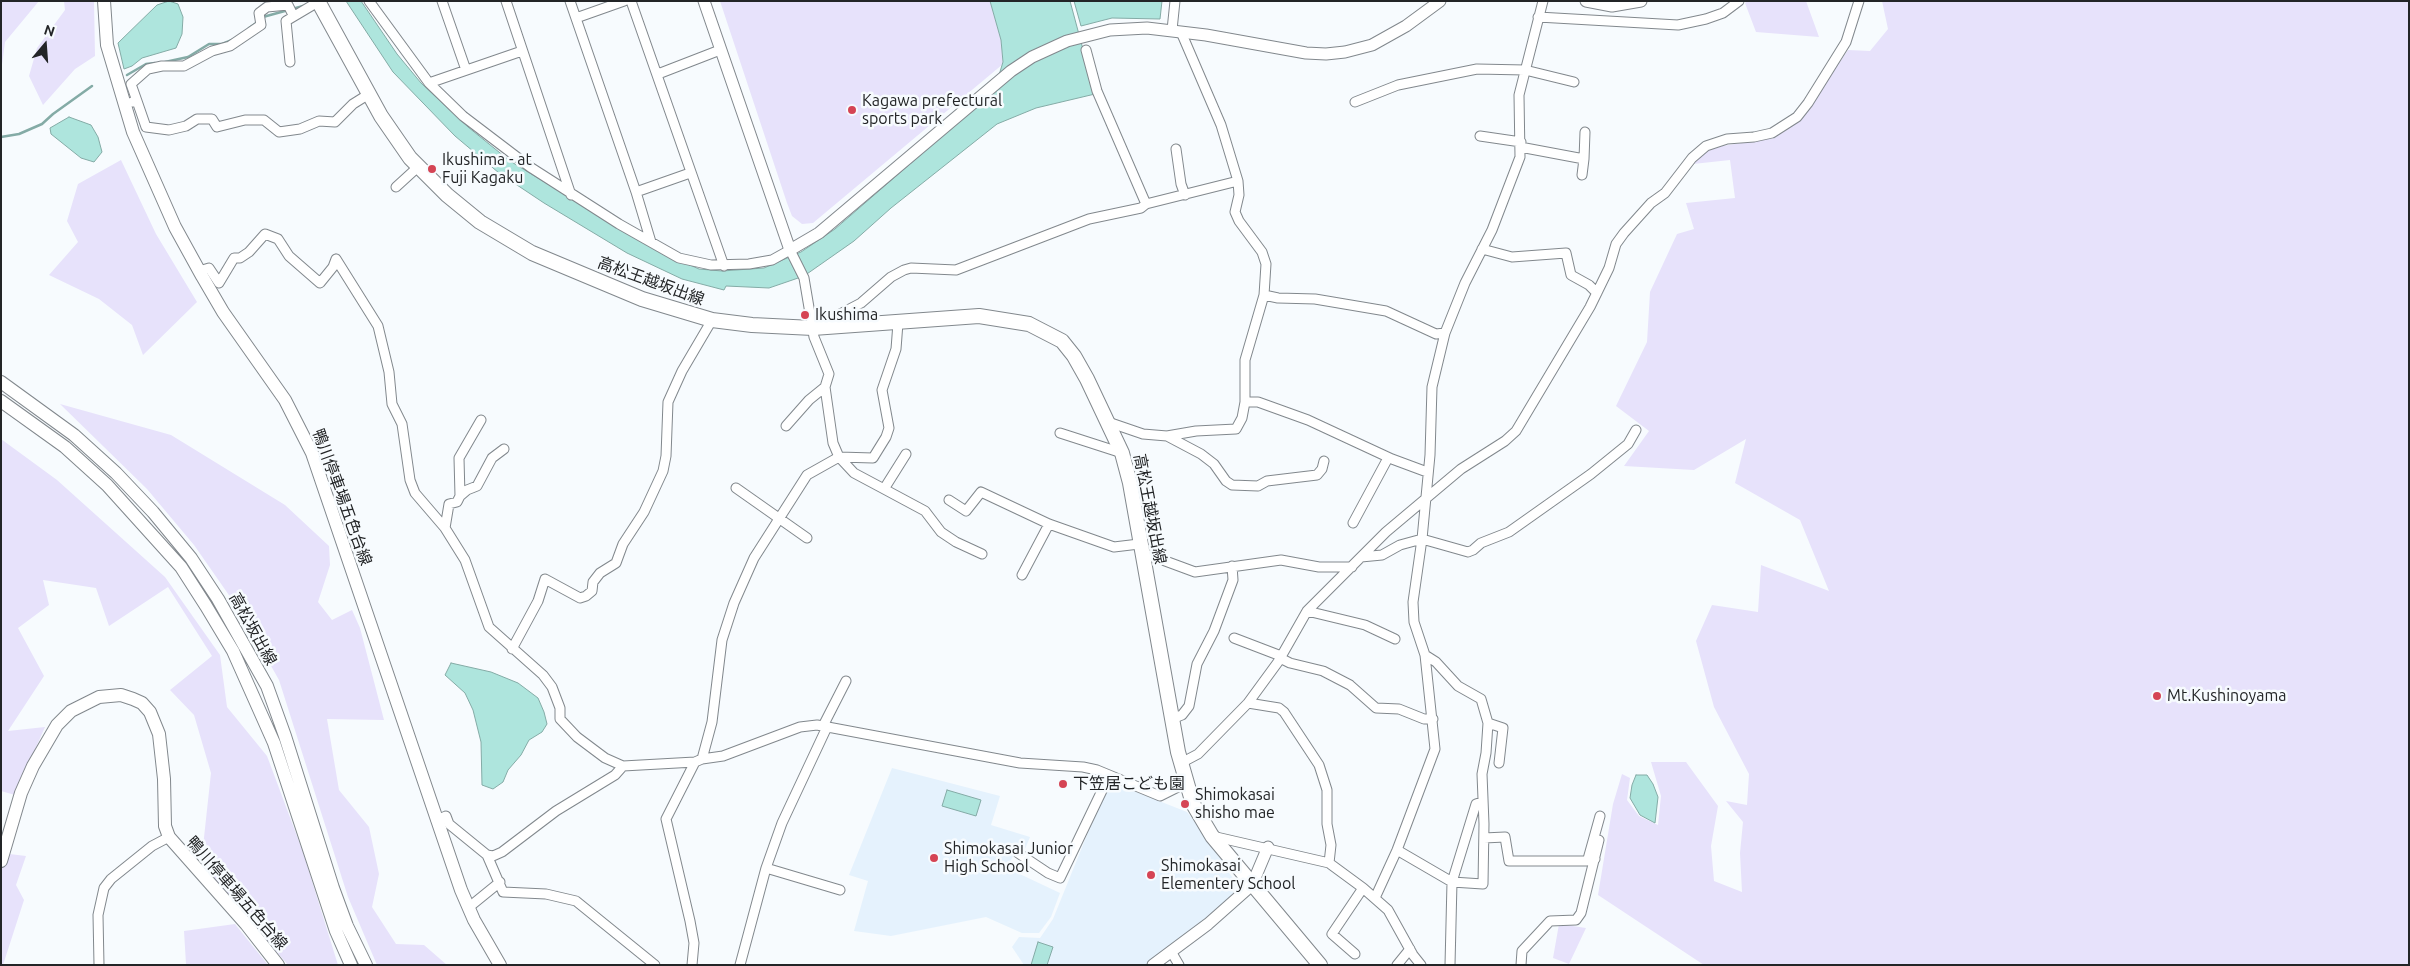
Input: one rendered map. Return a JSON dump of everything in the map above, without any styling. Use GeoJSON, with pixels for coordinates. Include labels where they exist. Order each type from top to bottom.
{"type":"FeatureCollection","features":[{"type":"Feature","properties":{"kind":"main road","name":"鴨川停車場五色台線"},"geometry":{"type":"LineString","coordinates":[[104,1],[107,45],[124,105],[152,178],[199,270],[223,312],[285,400],[312,453],[436,820],[468,908],[500,965]]}},
{"type":"Feature","properties":{"kind":"main road","name":"高松王越坂出線"},"geometry":{"type":"LineString","coordinates":[[318,2],[369,94],[410,158],[448,195],[480,222],[532,253],[642,299],[712,320],[752,325],[813,328],[979,316],[1029,324],[1046,331],[1062,341],[1074,356],[1122,453],[1130,483],[1140,548],[1181,764],[1193,804],[1212,836],[1317,963]]}},
{"type":"Feature","properties":{"kind":"main road","name":"高松坂出線"},"geometry":{"type":"LineString","coordinates":[[1,382],[74,435],[116,473],[153,512],[191,558],[218,599],[267,686],[285,736],[333,888],[347,926],[366,965]]}},
{"type":"Feature","properties":{"kind":"main road","name":"高松坂出線"},"geometry":{"type":"LineString","coordinates":[[1,401],[65,447],[107,485],[181,567],[206,606],[233,651],[274,743],[336,931],[351,965]]}},
{"type":"Feature","properties":{"kind":"main road","name":"鴨川停車場五色台線"},"geometry":{"type":"LineString","coordinates":[[1,861],[21,793],[33,766],[57,725],[71,711],[108,694],[121,695],[142,703],[155,722],[162,755],[165,826],[169,837],[246,924],[278,965]]}},
{"type":"Feature","properties":{"kind":"street"},"geometry":{"type":"LineString","coordinates":[[369,1],[429,82],[490,138],[571,195],[679,258],[724,266],[772,260],[792,252],[819,233],[978,96],[1032,57],[1067,41],[1110,30],[1172,30],[1306,53],[1345,52],[1383,39],[1440,1]]}},
{"type":"Feature","properties":{"kind":"street"},"geometry":{"type":"LineString","coordinates":[[442,1],[466,70]]}},
{"type":"Feature","properties":{"kind":"street"},"geometry":{"type":"LineString","coordinates":[[506,1],[571,195]]}},
{"type":"Feature","properties":{"kind":"street"},"geometry":{"type":"LineString","coordinates":[[570,1],[636,192],[651,242]]}},
{"type":"Feature","properties":{"kind":"street"},"geometry":{"type":"LineString","coordinates":[[576,18],[624,1]]}},
{"type":"Feature","properties":{"kind":"street"},"geometry":{"type":"LineString","coordinates":[[631,1],[724,266]]}},
{"type":"Feature","properties":{"kind":"street"},"geometry":{"type":"LineString","coordinates":[[704,1],[792,252],[804,278],[813,328],[829,374],[825,388],[830,430],[839,457],[854,473],[925,511],[940,532],[982,554]]}},
{"type":"Feature","properties":{"kind":"street"},"geometry":{"type":"LineString","coordinates":[[1108,422],[1143,434],[1167,436],[1196,431],[1236,429],[1242,418],[1245,402],[1245,360],[1264,294],[1266,264],[1262,252],[1239,221],[1235,212],[1239,195],[1238,181],[1221,124],[1172,30],[1175,1]]}},
{"type":"Feature","properties":{"kind":"street"},"geometry":{"type":"LineString","coordinates":[[1375,898],[1432,764],[1436,739],[1425,655],[1414,622],[1412,602],[1422,539],[1432,387],[1445,333],[1520,157],[1519,95],[1543,1]]}},
{"type":"Feature","properties":{"kind":"street"},"geometry":{"type":"LineString","coordinates":[[1586,1],[1612,6],[1641,1]]}},
{"type":"Feature","properties":{"kind":"street"},"geometry":{"type":"LineString","coordinates":[[1538,17],[1678,25],[1706,20],[1723,13],[1739,1]]}},
{"type":"Feature","properties":{"kind":"street"},"geometry":{"type":"LineString","coordinates":[[1181,764],[1198,754],[1248,703],[1281,657],[1307,611],[1386,532],[1460,469],[1506,441],[1516,431],[1597,292],[1609,268],[1616,244],[1624,232],[1651,204],[1665,193],[1692,158],[1706,146],[1727,139],[1754,137],[1772,133],[1797,117],[1808,103],[1846,42],[1858,1]]}},
{"type":"Feature","properties":{"kind":"street"},"geometry":{"type":"LineString","coordinates":[[290,62],[286,21],[293,15],[318,2]]}},
{"type":"Feature","properties":{"kind":"street"},"geometry":{"type":"LineString","coordinates":[[293,15],[288,4],[267,7],[259,13],[261,25],[230,46],[212,51],[184,66],[162,66],[148,69],[131,84],[146,127],[169,130],[186,126],[197,119],[212,119],[217,127],[245,120],[264,120],[279,132],[300,129],[319,121],[335,122],[353,104],[369,94]]}},
{"type":"Feature","properties":{"kind":"street"},"geometry":{"type":"LineString","coordinates":[[658,74],[720,50]]}},
{"type":"Feature","properties":{"kind":"street"},"geometry":{"type":"LineString","coordinates":[[1086,50],[1097,90],[1146,204]]}},
{"type":"Feature","properties":{"kind":"street"},"geometry":{"type":"LineString","coordinates":[[429,82],[522,51]]}},
{"type":"Feature","properties":{"kind":"street"},"geometry":{"type":"LineString","coordinates":[[1355,102],[1398,85],[1426,78],[1477,70],[1525,70],[1574,82]]}},
{"type":"Feature","properties":{"kind":"street"},"geometry":{"type":"LineString","coordinates":[[124,105],[137,101]]}},
{"type":"Feature","properties":{"kind":"street"},"geometry":{"type":"LineString","coordinates":[[1582,175],[1585,132]]}},
{"type":"Feature","properties":{"kind":"street"},"geometry":{"type":"LineString","coordinates":[[1480,136],[1584,159]]}},
{"type":"Feature","properties":{"kind":"street"},"geometry":{"type":"LineString","coordinates":[[1176,149],[1181,184],[1185,195]]}},
{"type":"Feature","properties":{"kind":"street"},"geometry":{"type":"LineString","coordinates":[[396,186],[419,166]]}},
{"type":"Feature","properties":{"kind":"street"},"geometry":{"type":"LineString","coordinates":[[636,192],[690,173]]}},
{"type":"Feature","properties":{"kind":"street"},"geometry":{"type":"LineString","coordinates":[[813,328],[861,303],[891,277],[904,270],[956,270],[1089,219],[1141,208],[1146,204],[1238,181]]}},
{"type":"Feature","properties":{"kind":"street"},"geometry":{"type":"LineString","coordinates":[[199,270],[209,268],[219,283],[234,258],[240,258],[250,252],[265,234],[278,238],[289,256],[320,283],[336,259],[378,326],[389,372],[392,404],[402,424],[410,480],[415,493],[445,528],[465,560],[489,628],[547,681],[560,708],[560,719],[577,737],[605,758],[623,766],[698,761],[732,753],[800,728],[825,726],[1020,763],[1083,767],[1160,796],[1186,783]]}},
{"type":"Feature","properties":{"kind":"street"},"geometry":{"type":"LineString","coordinates":[[1482,249],[1512,256],[1566,253],[1571,275],[1597,292]]}},
{"type":"Feature","properties":{"kind":"street"},"geometry":{"type":"LineString","coordinates":[[1264,294],[1278,298],[1315,299],[1386,311],[1436,334],[1445,333]]}},
{"type":"Feature","properties":{"kind":"street"},"geometry":{"type":"LineString","coordinates":[[512,649],[538,601],[545,579],[580,598],[586,596],[592,590],[593,582],[600,573],[616,563],[622,544],[644,512],[663,471],[666,456],[668,402],[682,371],[712,320]]}},
{"type":"Feature","properties":{"kind":"street"},"geometry":{"type":"LineString","coordinates":[[692,965],[694,943],[666,819],[708,744],[722,640],[748,570],[778,517],[807,475],[839,457],[874,458],[886,437],[889,428],[882,390],[896,349],[898,323]]}},
{"type":"Feature","properties":{"kind":"street"},"geometry":{"type":"LineString","coordinates":[[786,426],[809,400],[825,388]]}},
{"type":"Feature","properties":{"kind":"street"},"geometry":{"type":"LineString","coordinates":[[1245,402],[1258,402],[1308,420],[1388,458],[1427,472]]}},
{"type":"Feature","properties":{"kind":"street"},"geometry":{"type":"LineString","coordinates":[[445,528],[449,504],[457,502],[460,496],[459,458],[481,420]]}},
{"type":"Feature","properties":{"kind":"street"},"geometry":{"type":"LineString","coordinates":[[1361,557],[1382,555],[1400,546],[1422,539],[1468,552],[1473,550],[1482,543],[1509,532],[1591,474],[1628,444],[1636,430]]}},
{"type":"Feature","properties":{"kind":"street"},"geometry":{"type":"LineString","coordinates":[[1060,433],[1122,453]]}},
{"type":"Feature","properties":{"kind":"street"},"geometry":{"type":"LineString","coordinates":[[1167,436],[1201,454],[1214,464],[1226,481],[1232,485],[1258,486],[1267,482],[1317,475],[1324,460]]}},
{"type":"Feature","properties":{"kind":"street"},"geometry":{"type":"LineString","coordinates":[[460,496],[477,486],[492,458],[504,449]]}},
{"type":"Feature","properties":{"kind":"street"},"geometry":{"type":"LineString","coordinates":[[884,489],[906,454]]}},
{"type":"Feature","properties":{"kind":"street"},"geometry":{"type":"LineString","coordinates":[[1353,523],[1388,458]]}},
{"type":"Feature","properties":{"kind":"street"},"geometry":{"type":"LineString","coordinates":[[736,488],[806,538]]}},
{"type":"Feature","properties":{"kind":"street"},"geometry":{"type":"LineString","coordinates":[[949,500],[966,511],[981,492],[1050,524],[1114,547],[1140,548],[1195,572],[1281,560],[1319,567],[1352,567]]}},
{"type":"Feature","properties":{"kind":"street"},"geometry":{"type":"LineString","coordinates":[[1022,575],[1050,524]]}},
{"type":"Feature","properties":{"kind":"street"},"geometry":{"type":"LineString","coordinates":[[1172,719],[1182,715],[1189,706],[1197,664],[1214,631],[1233,580],[1232,566]]}},
{"type":"Feature","properties":{"kind":"street"},"geometry":{"type":"LineString","coordinates":[[1307,611],[1365,625],[1395,639]]}},
{"type":"Feature","properties":{"kind":"street"},"geometry":{"type":"LineString","coordinates":[[1234,638],[1281,657],[1290,663],[1323,671],[1350,685],[1376,708],[1399,708],[1424,719],[1433,719]]}},
{"type":"Feature","properties":{"kind":"street"},"geometry":{"type":"LineString","coordinates":[[1397,850],[1452,882],[1483,884],[1482,774],[1486,753],[1488,723],[1481,699],[1458,686],[1436,662],[1425,655]]}},
{"type":"Feature","properties":{"kind":"street"},"geometry":{"type":"LineString","coordinates":[[740,965],[766,868],[782,823],[846,681]]}},
{"type":"Feature","properties":{"kind":"street"},"geometry":{"type":"LineString","coordinates":[[1248,703],[1279,708],[1284,712],[1319,765],[1327,790],[1327,824],[1331,845],[1329,863]]}},
{"type":"Feature","properties":{"kind":"street"},"geometry":{"type":"LineString","coordinates":[[1488,723],[1503,728],[1499,763]]}},
{"type":"Feature","properties":{"kind":"street"},"geometry":{"type":"LineString","coordinates":[[488,855],[502,852],[556,811],[615,774],[623,766]]}},
{"type":"Feature","properties":{"kind":"street"},"geometry":{"type":"LineString","coordinates":[[1018,853],[1048,873],[1060,878],[1109,776]]}},
{"type":"Feature","properties":{"kind":"street"},"geometry":{"type":"LineString","coordinates":[[1450,965],[1452,882],[1476,804],[1482,802]]}},
{"type":"Feature","properties":{"kind":"street"},"geometry":{"type":"LineString","coordinates":[[436,820],[446,816],[449,824],[488,855],[503,892],[546,894],[576,901],[655,965]]}},
{"type":"Feature","properties":{"kind":"street"},"geometry":{"type":"LineString","coordinates":[[1521,965],[1522,951],[1550,921],[1576,920],[1581,913],[1600,816]]}},
{"type":"Feature","properties":{"kind":"street"},"geometry":{"type":"LineString","coordinates":[[1212,836],[1268,847],[1329,863],[1375,898],[1396,920],[1410,949],[1422,965]]}},
{"type":"Feature","properties":{"kind":"street"},"geometry":{"type":"LineString","coordinates":[[99,965],[98,915],[104,888],[111,879],[152,846],[169,837]]}},
{"type":"Feature","properties":{"kind":"street"},"geometry":{"type":"LineString","coordinates":[[1484,838],[1505,837],[1509,861],[1586,861],[1592,859]]}},
{"type":"Feature","properties":{"kind":"street"},"geometry":{"type":"LineString","coordinates":[[1592,859],[1599,840]]}},
{"type":"Feature","properties":{"kind":"street"},"geometry":{"type":"LineString","coordinates":[[1153,965],[1172,953],[1234,902],[1252,884],[1268,847]]}},
{"type":"Feature","properties":{"kind":"street"},"geometry":{"type":"LineString","coordinates":[[766,868],[840,890]]}},
{"type":"Feature","properties":{"kind":"street"},"geometry":{"type":"LineString","coordinates":[[468,908],[500,882]]}},
{"type":"Feature","properties":{"kind":"street"},"geometry":{"type":"LineString","coordinates":[[1355,954],[1332,934],[1363,888]]}},
{"type":"Feature","properties":{"kind":"street"},"geometry":{"type":"LineString","coordinates":[[1397,965],[1410,949]]}},
{"type":"Feature","properties":{"kind":"street"},"geometry":{"type":"LineString","coordinates":[[1172,953],[1179,965]]}},
{"type":"Feature","properties":{"kind":"shaded area"},"geometry":{"type":"Polygon","coordinates":[[[1,1],[39,1],[5,42],[1,72],[1,1]]]}},
{"type":"Feature","properties":{"kind":"shaded area"},"geometry":{"type":"Polygon","coordinates":[[[64,1],[94,1],[95,56],[75,69],[43,105],[29,76],[37,48],[65,10],[64,1]]]}},
{"type":"Feature","properties":{"kind":"shaded area"},"geometry":{"type":"Polygon","coordinates":[[[169,1],[178,4],[183,17],[182,34],[176,48],[142,58],[132,66],[124,69],[118,43],[157,5],[169,1]]]}},
{"type":"Feature","properties":{"kind":"shaded area"},"geometry":{"type":"Polygon","coordinates":[[[346,1],[361,1],[397,54],[421,83],[468,127],[510,161],[658,251],[699,269],[722,271],[764,268],[801,252],[835,229],[986,98],[999,75],[1003,62],[1001,40],[990,1],[1070,1],[1095,94],[1036,108],[997,124],[891,208],[854,241],[804,276],[769,288],[726,286],[724,290],[682,279],[627,253],[544,203],[499,173],[455,136],[393,72],[346,1]]]}},
{"type":"Feature","properties":{"kind":"shaded area","name":"Kagawa prefectural sports park"},"geometry":{"type":"Polygon","coordinates":[[[720,1],[990,1],[1001,40],[1003,64],[813,223],[802,224],[792,216],[787,203],[720,1]]]}},
{"type":"Feature","properties":{"kind":"shaded area"},"geometry":{"type":"Polygon","coordinates":[[[1074,1],[1162,1],[1160,19],[1112,18],[1081,26],[1074,1]]]}},
{"type":"Feature","properties":{"kind":"shaded area"},"geometry":{"type":"Polygon","coordinates":[[[1747,1],[1806,1],[1819,37],[1756,32],[1745,3],[1747,1]]]}},
{"type":"Feature","properties":{"kind":"shaded area"},"geometry":{"type":"Polygon","coordinates":[[[1882,1],[2409,1],[2409,965],[1704,965],[1598,895],[1613,804],[1622,774],[1630,778],[1627,800],[1639,816],[1658,825],[1661,796],[1651,762],[1686,762],[1718,806],[1711,846],[1714,881],[1742,892],[1740,853],[1743,822],[1726,801],[1747,805],[1749,774],[1714,707],[1696,641],[1712,605],[1758,612],[1761,565],[1829,591],[1800,520],[1735,483],[1746,439],[1694,470],[1624,466],[1649,431],[1616,406],[1647,342],[1650,292],[1677,234],[1694,229],[1686,203],[1735,198],[1730,160],[1693,164],[1709,148],[1774,138],[1801,120],[1848,50],[1870,51],[1888,29],[1882,1]]]}},
{"type":"Feature","properties":{"kind":"shaded area"},"geometry":{"type":"Polygon","coordinates":[[[69,117],[91,125],[98,137],[102,152],[94,162],[81,158],[51,134],[50,128],[69,117]]]}},
{"type":"Feature","properties":{"kind":"shaded area"},"geometry":{"type":"Polygon","coordinates":[[[121,160],[156,234],[197,302],[143,355],[132,325],[99,299],[49,275],[78,242],[67,221],[78,184],[121,160]]]}},
{"type":"Feature","properties":{"kind":"shaded area"},"geometry":{"type":"Polygon","coordinates":[[[60,404],[171,435],[285,505],[329,546],[330,565],[318,602],[332,620],[352,610],[360,628],[384,720],[327,719],[339,790],[369,827],[379,874],[372,907],[396,944],[424,945],[447,965],[377,965],[348,897],[279,680],[240,611],[194,545],[147,489],[60,404]]]}},
{"type":"Feature","properties":{"kind":"shaded area"},"geometry":{"type":"Polygon","coordinates":[[[1,439],[57,480],[165,577],[220,655],[227,707],[267,756],[303,852],[338,965],[288,965],[201,865],[211,773],[194,715],[170,690],[212,656],[168,587],[109,626],[96,588],[43,580],[49,605],[18,628],[44,676],[8,731],[45,727],[15,795],[1,791],[1,439]]]}},
{"type":"Feature","properties":{"kind":"shaded area"},"geometry":{"type":"Polygon","coordinates":[[[451,663],[491,672],[518,683],[538,698],[544,712],[547,724],[542,732],[529,740],[521,755],[508,770],[503,782],[493,789],[482,785],[481,742],[473,710],[465,693],[445,675],[451,663]]]}},
{"type":"Feature","properties":{"kind":"shaded area","name":"Shimokasai Junior High School"},"geometry":{"type":"Polygon","coordinates":[[[892,768],[1000,796],[991,825],[1030,837],[1025,849],[1018,846],[1007,868],[1060,893],[1051,917],[1039,933],[1022,933],[986,917],[891,936],[854,931],[868,881],[849,875],[892,768]]]}},
{"type":"Feature","properties":{"kind":"shaded area"},"geometry":{"type":"Polygon","coordinates":[[[1636,775],[1647,775],[1653,784],[1658,797],[1655,823],[1640,815],[1630,798],[1636,775]]]}},
{"type":"Feature","properties":{"kind":"shaded area","name":"Shimokasai Elementery School"},"geometry":{"type":"Polygon","coordinates":[[[1116,784],[1187,812],[1229,865],[1226,869],[1236,882],[1231,900],[1171,951],[1147,965],[1024,965],[1012,947],[1019,937],[1040,938],[1053,919],[1106,788],[1116,784]]]}},
{"type":"Feature","properties":{"kind":"shaded area"},"geometry":{"type":"Polygon","coordinates":[[[947,790],[981,800],[976,816],[942,806],[947,790]]]}},
{"type":"Feature","properties":{"kind":"shaded area"},"geometry":{"type":"Polygon","coordinates":[[[1,853],[26,856],[16,885],[24,900],[3,965],[1,965],[1,853]]]}},
{"type":"Feature","properties":{"kind":"shaded area"},"geometry":{"type":"Polygon","coordinates":[[[235,924],[268,965],[186,964],[184,931],[235,924]]]}},
{"type":"Feature","properties":{"kind":"shaded area"},"geometry":{"type":"Polygon","coordinates":[[[1559,924],[1586,928],[1569,964],[1553,958],[1559,924]]]}},
{"type":"Feature","properties":{"kind":"shaded area"},"geometry":{"type":"Polygon","coordinates":[[[1038,942],[1053,947],[1047,965],[1031,965],[1038,942]]]}},
{"type":"Feature","properties":{"kind":"waterway"},"geometry":{"type":"LineString","coordinates":[[263,17],[303,6]]}},
{"type":"Feature","properties":{"kind":"waterway"},"geometry":{"type":"LineString","coordinates":[[249,28],[259,21]]}},
{"type":"Feature","properties":{"kind":"waterway"},"geometry":{"type":"LineString","coordinates":[[165,62],[188,57],[209,44],[222,44],[232,40]]}},
{"type":"Feature","properties":{"kind":"waterway"},"geometry":{"type":"LineString","coordinates":[[127,75],[146,64],[155,63]]}},
{"type":"Feature","properties":{"kind":"waterway"},"geometry":{"type":"LineString","coordinates":[[1,137],[19,134],[42,124],[92,86]]}},
{"type":"Feature","properties":{"kind":"place","name":"Kagawa prefectural sports park"},"geometry":{"type":"Point","coordinates":[852,110]}},
{"type":"Feature","properties":{"kind":"place","name":"Ikushima - at Fuji Kagaku"},"geometry":{"type":"Point","coordinates":[432,169]}},
{"type":"Feature","properties":{"kind":"place","name":"Ikushima"},"geometry":{"type":"Point","coordinates":[805,315]}},
{"type":"Feature","properties":{"kind":"place","name":"Mt.Kushinoyama"},"geometry":{"type":"Point","coordinates":[2157,696]}},
{"type":"Feature","properties":{"kind":"place","name":"下笠居こども園"},"geometry":{"type":"Point","coordinates":[1063,784]}},
{"type":"Feature","properties":{"kind":"place","name":"Shimokasai shisho mae"},"geometry":{"type":"Point","coordinates":[1185,804]}},
{"type":"Feature","properties":{"kind":"place","name":"Shimokasai Junior High School"},"geometry":{"type":"Point","coordinates":[934,858]}},
{"type":"Feature","properties":{"kind":"place","name":"Shimokasai Elementery School"},"geometry":{"type":"Point","coordinates":[1151,875]}}]}
